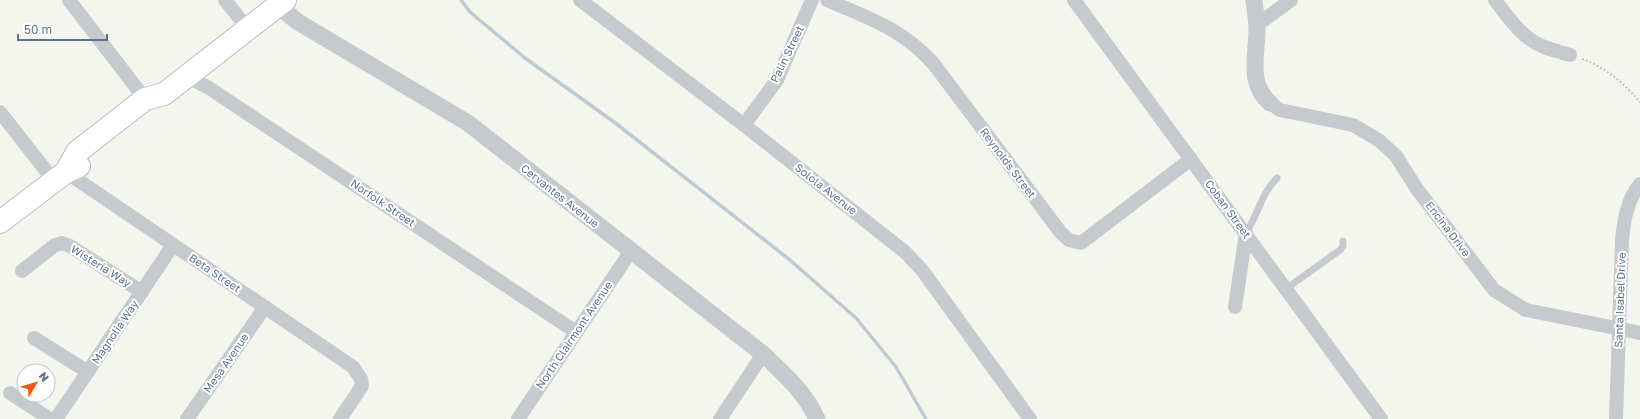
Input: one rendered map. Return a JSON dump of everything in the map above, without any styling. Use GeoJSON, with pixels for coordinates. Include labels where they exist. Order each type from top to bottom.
{"type":"FeatureCollection","features":[{"type":"Feature","properties":{"kind":"main road"},"geometry":{"type":"LineString","coordinates":[[0,222],[60,176],[91,161],[160,105],[154,97],[188,77],[281,3]]}},
{"type":"Feature","properties":{"kind":"street"},"geometry":{"type":"LineString","coordinates":[[69,0],[154,97]]}},
{"type":"Feature","properties":{"kind":"street"},"geometry":{"type":"LineString","coordinates":[[225,0],[248,29]]}},
{"type":"Feature","properties":{"kind":"street","name":"Solola Avenue"},"geometry":{"type":"LineString","coordinates":[[580,0],[744,125],[905,252],[922,270],[1030,419]]}},
{"type":"Feature","properties":{"kind":"street","name":"Palin Street"},"geometry":{"type":"LineString","coordinates":[[744,125],[777,80],[812,0]]}},
{"type":"Feature","properties":{"kind":"street","name":"Reynolds Street"},"geometry":{"type":"LineString","coordinates":[[827,0],[894,30],[917,45],[933,63],[1061,233],[1069,240],[1082,243],[1191,159]]}},
{"type":"Feature","properties":{"kind":"street","name":"Coban Street"},"geometry":{"type":"LineString","coordinates":[[1074,0],[1287,288],[1381,419]]}},
{"type":"Feature","properties":{"kind":"street"},"geometry":{"type":"LineString","coordinates":[[1254,0],[1257,25],[1255,80],[1260,93],[1270,103]]}},
{"type":"Feature","properties":{"kind":"street"},"geometry":{"type":"LineString","coordinates":[[1257,25],[1291,0]]}},
{"type":"Feature","properties":{"kind":"street"},"geometry":{"type":"LineString","coordinates":[[1495,0],[1515,26],[1530,38],[1541,46],[1570,55]]}},
{"type":"Feature","properties":{"kind":"street","name":"Cervantes Avenue"},"geometry":{"type":"LineString","coordinates":[[281,3],[298,22],[468,123],[763,354],[797,386],[817,419]]}},
{"type":"Feature","properties":{"kind":"street","name":"Norfolk Street"},"geometry":{"type":"LineString","coordinates":[[188,77],[214,91],[576,332]]}},
{"type":"Feature","properties":{"kind":"street","name":"Encina Drive"},"geometry":{"type":"LineString","coordinates":[[1270,103],[1280,110],[1353,125],[1380,141],[1396,156],[1417,189],[1494,290],[1526,310],[1640,334]]}},
{"type":"Feature","properties":{"kind":"street","name":"Beta Street"},"geometry":{"type":"LineString","coordinates":[[0,112],[60,176],[173,245],[353,367],[361,379],[362,386],[340,419]]}},
{"type":"Feature","properties":{"kind":"street","name":"Santa Isabel Drive"},"geometry":{"type":"LineString","coordinates":[[1616,419],[1622,240],[1625,218],[1630,200],[1640,184]]}},
{"type":"Feature","properties":{"kind":"street"},"geometry":{"type":"LineString","coordinates":[[1235,307],[1246,233]]}},
{"type":"Feature","properties":{"kind":"street","name":"Wisteria Way"},"geometry":{"type":"LineString","coordinates":[[22,271],[55,245],[62,242],[142,292]]}},
{"type":"Feature","properties":{"kind":"street","name":"Magnolia Way"},"geometry":{"type":"LineString","coordinates":[[56,419],[173,245]]}},
{"type":"Feature","properties":{"kind":"street","name":"North Clairmont Avenue"},"geometry":{"type":"LineString","coordinates":[[518,419],[631,251]]}},
{"type":"Feature","properties":{"kind":"street","name":"Mesa Avenue"},"geometry":{"type":"LineString","coordinates":[[187,419],[265,307]]}},
{"type":"Feature","properties":{"kind":"street"},"geometry":{"type":"LineString","coordinates":[[34,338],[88,372]]}},
{"type":"Feature","properties":{"kind":"street"},"geometry":{"type":"LineString","coordinates":[[720,419],[763,354]]}},
{"type":"Feature","properties":{"kind":"street"},"geometry":{"type":"LineString","coordinates":[[10,393],[50,419]]}},
{"type":"Feature","properties":{"kind":"lane"},"geometry":{"type":"LineString","coordinates":[[1246,233],[1255,219],[1263,197],[1277,178]]}},
{"type":"Feature","properties":{"kind":"lane"},"geometry":{"type":"LineString","coordinates":[[1287,288],[1340,250],[1343,241]]}},
{"type":"Feature","properties":{"kind":"path"},"geometry":{"type":"LineString","coordinates":[[1570,55],[1587,60],[1599,67],[1625,86],[1640,102]]}},
{"type":"Feature","properties":{"kind":"waterway"},"geometry":{"type":"LineString","coordinates":[[461,0],[470,12],[525,58],[614,122],[790,260],[856,318],[896,367],[926,419]]}}]}
